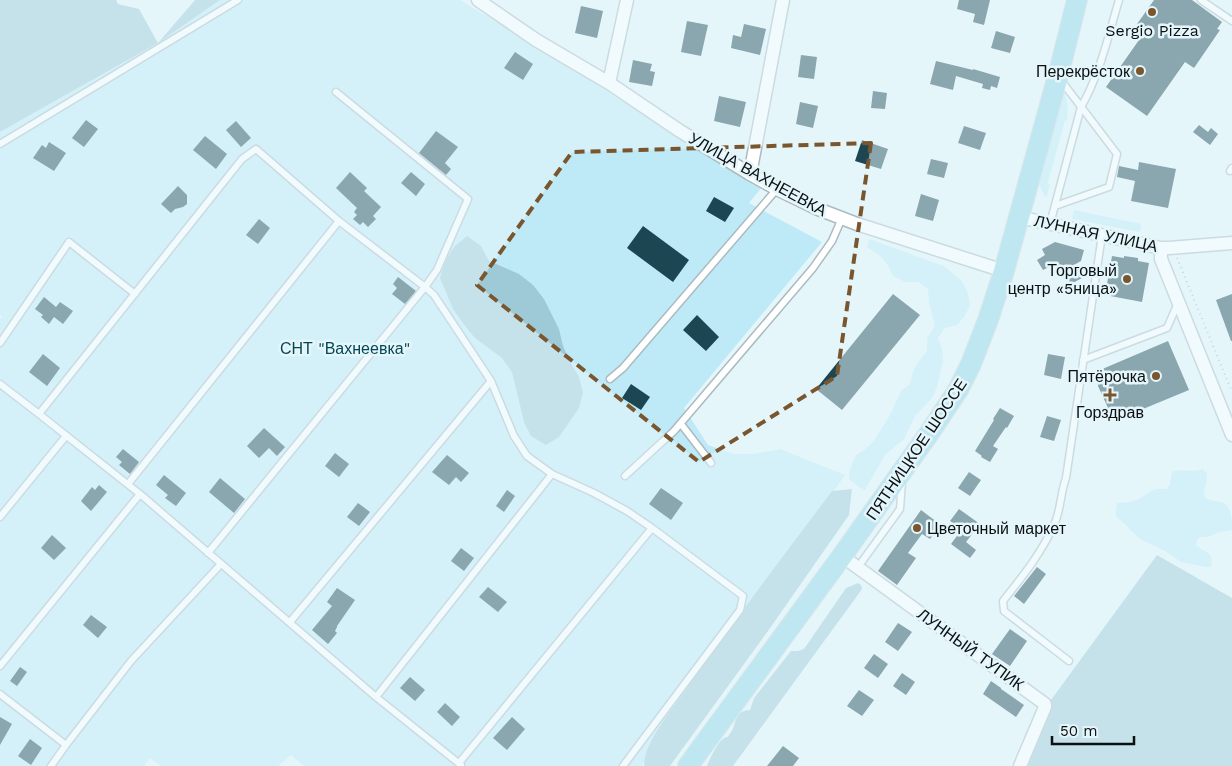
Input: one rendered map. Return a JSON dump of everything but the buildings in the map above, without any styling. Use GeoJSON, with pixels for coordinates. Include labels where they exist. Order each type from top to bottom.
{"type":"FeatureCollection","features":[{"type":"Feature","properties":{"kind":"main road","name":"ПЯТНИЦКОЕ ШОССЕ"},"geometry":{"type":"LineString","coordinates":[[688,766],[842,556],[958,390],[971,364],[1004,271],[1077,0]]}},
{"type":"Feature","properties":{"kind":"street","name":"УЛИЦА ВАХНЕЕВКА"},"geometry":{"type":"LineString","coordinates":[[478,0],[536,40],[608,83],[680,131],[778,189],[818,209],[842,218],[1004,271]]}},
{"type":"Feature","properties":{"kind":"street"},"geometry":{"type":"LineString","coordinates":[[608,83],[626,0]]}},
{"type":"Feature","properties":{"kind":"street"},"geometry":{"type":"LineString","coordinates":[[750,174],[783,0]]}},
{"type":"Feature","properties":{"kind":"street","name":"ЛУННАЯ УЛИЦА"},"geometry":{"type":"LineString","coordinates":[[1019,217],[1161,248],[1232,243]]}},
{"type":"Feature","properties":{"kind":"street"},"geometry":{"type":"LineString","coordinates":[[1161,248],[1161,259],[1232,435]]}},
{"type":"Feature","properties":{"kind":"street","name":"ЛУННЫЙ ТУПИК"},"geometry":{"type":"LineString","coordinates":[[842,556],[1044,704],[1045,707],[1020,766]]}},
{"type":"Feature","properties":{"kind":"lane"},"geometry":{"type":"LineString","coordinates":[[0,144],[238,0]]}},
{"type":"Feature","properties":{"kind":"lane"},"geometry":{"type":"LineString","coordinates":[[1050,224],[1081,107],[1096,76],[1118,0]]}},
{"type":"Feature","properties":{"kind":"lane"},"geometry":{"type":"LineString","coordinates":[[1201,0],[1232,22]]}},
{"type":"Feature","properties":{"kind":"lane"},"geometry":{"type":"LineString","coordinates":[[1055,206],[1109,187],[1117,154],[1063,84],[1059,72]]}},
{"type":"Feature","properties":{"kind":"lane"},"geometry":{"type":"LineString","coordinates":[[208,552],[425,287],[437,270],[468,199],[336,92]]}},
{"type":"Feature","properties":{"kind":"lane"},"geometry":{"type":"LineString","coordinates":[[39,414],[242,159],[256,149],[339,221],[434,295],[491,381],[514,436],[528,456],[552,474],[594,493],[627,511],[743,596],[740,610],[623,766]]}},
{"type":"Feature","properties":{"kind":"lane"},"geometry":{"type":"LineString","coordinates":[[610,378],[623,368],[778,189]]}},
{"type":"Feature","properties":{"kind":"lane"},"geometry":{"type":"LineString","coordinates":[[625,476],[681,424],[813,268],[832,241],[842,218]]}},
{"type":"Feature","properties":{"kind":"lane"},"geometry":{"type":"LineString","coordinates":[[128,484],[339,221]]}},
{"type":"Feature","properties":{"kind":"lane"},"geometry":{"type":"LineString","coordinates":[[1069,661],[1004,611],[1003,601],[1031,565],[1047,539],[1057,517],[1062,487],[1066,478],[1102,235]]}},
{"type":"Feature","properties":{"kind":"lane"},"geometry":{"type":"LineString","coordinates":[[0,343],[69,242],[135,294]]}},
{"type":"Feature","properties":{"kind":"lane"},"geometry":{"type":"LineString","coordinates":[[1083,360],[1167,328],[1178,303]]}},
{"type":"Feature","properties":{"kind":"lane"},"geometry":{"type":"LineString","coordinates":[[290,622],[491,381]]}},
{"type":"Feature","properties":{"kind":"lane"},"geometry":{"type":"LineString","coordinates":[[0,384],[128,484],[376,697],[461,765],[652,528]]}},
{"type":"Feature","properties":{"kind":"lane"},"geometry":{"type":"LineString","coordinates":[[681,424],[711,463]]}},
{"type":"Feature","properties":{"kind":"lane"},"geometry":{"type":"LineString","coordinates":[[0,517],[66,436]]}},
{"type":"Feature","properties":{"kind":"lane"},"geometry":{"type":"LineString","coordinates":[[858,568],[900,509],[902,471]]}},
{"type":"Feature","properties":{"kind":"lane"},"geometry":{"type":"LineString","coordinates":[[376,697],[552,474]]}},
{"type":"Feature","properties":{"kind":"lane"},"geometry":{"type":"LineString","coordinates":[[0,666],[140,494]]}},
{"type":"Feature","properties":{"kind":"lane"},"geometry":{"type":"LineString","coordinates":[[51,766],[131,661],[221,564]]}},
{"type":"Feature","properties":{"kind":"lane"},"geometry":{"type":"LineString","coordinates":[[0,694],[66,744]]}},
{"type":"Feature","properties":{"kind":"path"},"geometry":{"type":"LineString","coordinates":[[1176,258],[1232,392]]}},
{"type":"Feature","properties":{"kind":"highlighted area"},"geometry":{"type":"Polygon","coordinates":[[[871,143],[837,376],[699,462],[477,285],[572,152],[871,143]]]}},
{"type":"Feature","properties":{"kind":"green space","name":"СНТ \"Вахнеевка\""},"geometry":{"type":"Polygon","coordinates":[[[220,0],[460,0],[569,66],[675,136],[762,187],[749,203],[822,242],[684,408],[708,445],[733,454],[754,454],[780,449],[845,475],[642,766],[304,766],[291,755],[278,766],[161,766],[150,758],[144,766],[0,766],[0,319],[2,317],[0,315],[0,132],[158,43],[220,0]]]}},
{"type":"Feature","properties":{"kind":"green space"},"geometry":{"type":"Polygon","coordinates":[[[1062,89],[1067,100],[1067,121],[1065,120],[1048,183],[1050,185],[1046,198],[1039,185],[1062,89]]]}},
{"type":"Feature","properties":{"kind":"green space"},"geometry":{"type":"Polygon","coordinates":[[[1074,210],[1141,224],[1140,232],[1072,219],[1074,210]]]}},
{"type":"Feature","properties":{"kind":"green space"},"geometry":{"type":"Polygon","coordinates":[[[869,239],[944,266],[962,281],[968,293],[970,305],[965,316],[957,325],[945,328],[938,338],[942,349],[943,362],[937,387],[932,398],[915,416],[904,439],[885,455],[865,490],[849,479],[849,472],[854,459],[857,454],[873,442],[890,415],[901,391],[910,384],[913,371],[927,351],[927,338],[935,326],[928,289],[918,282],[905,282],[893,276],[887,264],[879,255],[867,247],[869,239]]]}},
{"type":"Feature","properties":{"kind":"green space"},"geometry":{"type":"Polygon","coordinates":[[[1203,469],[1207,474],[1204,491],[1205,498],[1225,504],[1231,513],[1232,522],[1232,530],[1208,537],[1201,537],[1197,540],[1196,546],[1211,556],[1212,566],[1206,567],[1181,562],[1165,551],[1140,539],[1116,516],[1117,503],[1132,502],[1156,489],[1166,489],[1170,485],[1172,472],[1203,469]]]}},
{"type":"Feature","properties":{"kind":"shaded area"},"geometry":{"type":"Polygon","coordinates":[[[0,0],[116,0],[118,4],[139,9],[158,43],[0,132],[0,0]]]}},
{"type":"Feature","properties":{"kind":"shaded area"},"geometry":{"type":"Polygon","coordinates":[[[195,0],[220,0],[158,43],[195,0]]]}},
{"type":"Feature","properties":{"kind":"shaded area"},"geometry":{"type":"Polygon","coordinates":[[[467,236],[481,246],[489,261],[519,274],[533,285],[544,299],[559,329],[563,346],[579,377],[583,393],[579,408],[559,437],[546,445],[531,436],[524,422],[512,372],[502,358],[474,337],[463,323],[453,309],[440,278],[445,262],[454,247],[467,236]]]}},
{"type":"Feature","properties":{"kind":"shaded area"},"geometry":{"type":"Polygon","coordinates":[[[852,489],[849,515],[670,766],[644,766],[645,757],[653,738],[665,719],[832,491],[852,489]]]}},
{"type":"Feature","properties":{"kind":"shaded area"},"geometry":{"type":"Polygon","coordinates":[[[1157,555],[1232,598],[1232,766],[1016,766],[1051,700],[1157,555]]]}},
{"type":"Feature","properties":{"kind":"shaded area"},"geometry":{"type":"Polygon","coordinates":[[[858,583],[862,588],[860,592],[733,766],[707,766],[721,741],[732,731],[740,713],[750,710],[754,698],[791,651],[804,649],[846,588],[858,583]]]}},
{"type":"Feature","properties":{"kind":"place","name":"Sergio Pizza"},"geometry":{"type":"Point","coordinates":[1152,12]}},
{"type":"Feature","properties":{"kind":"place","name":"Перекрёсток"},"geometry":{"type":"Point","coordinates":[1140,71]}},
{"type":"Feature","properties":{"kind":"place","name":"Торговый центр «5ница»"},"geometry":{"type":"Point","coordinates":[1127,279]}},
{"type":"Feature","properties":{"kind":"place","name":"Пятёрочка"},"geometry":{"type":"Point","coordinates":[1156,376]}},
{"type":"Feature","properties":{"kind":"place","name":"Горздрав"},"geometry":{"type":"Point","coordinates":[1110,395]}},
{"type":"Feature","properties":{"kind":"place","name":"Цветочный маркет"},"geometry":{"type":"Point","coordinates":[917,528]}}]}
